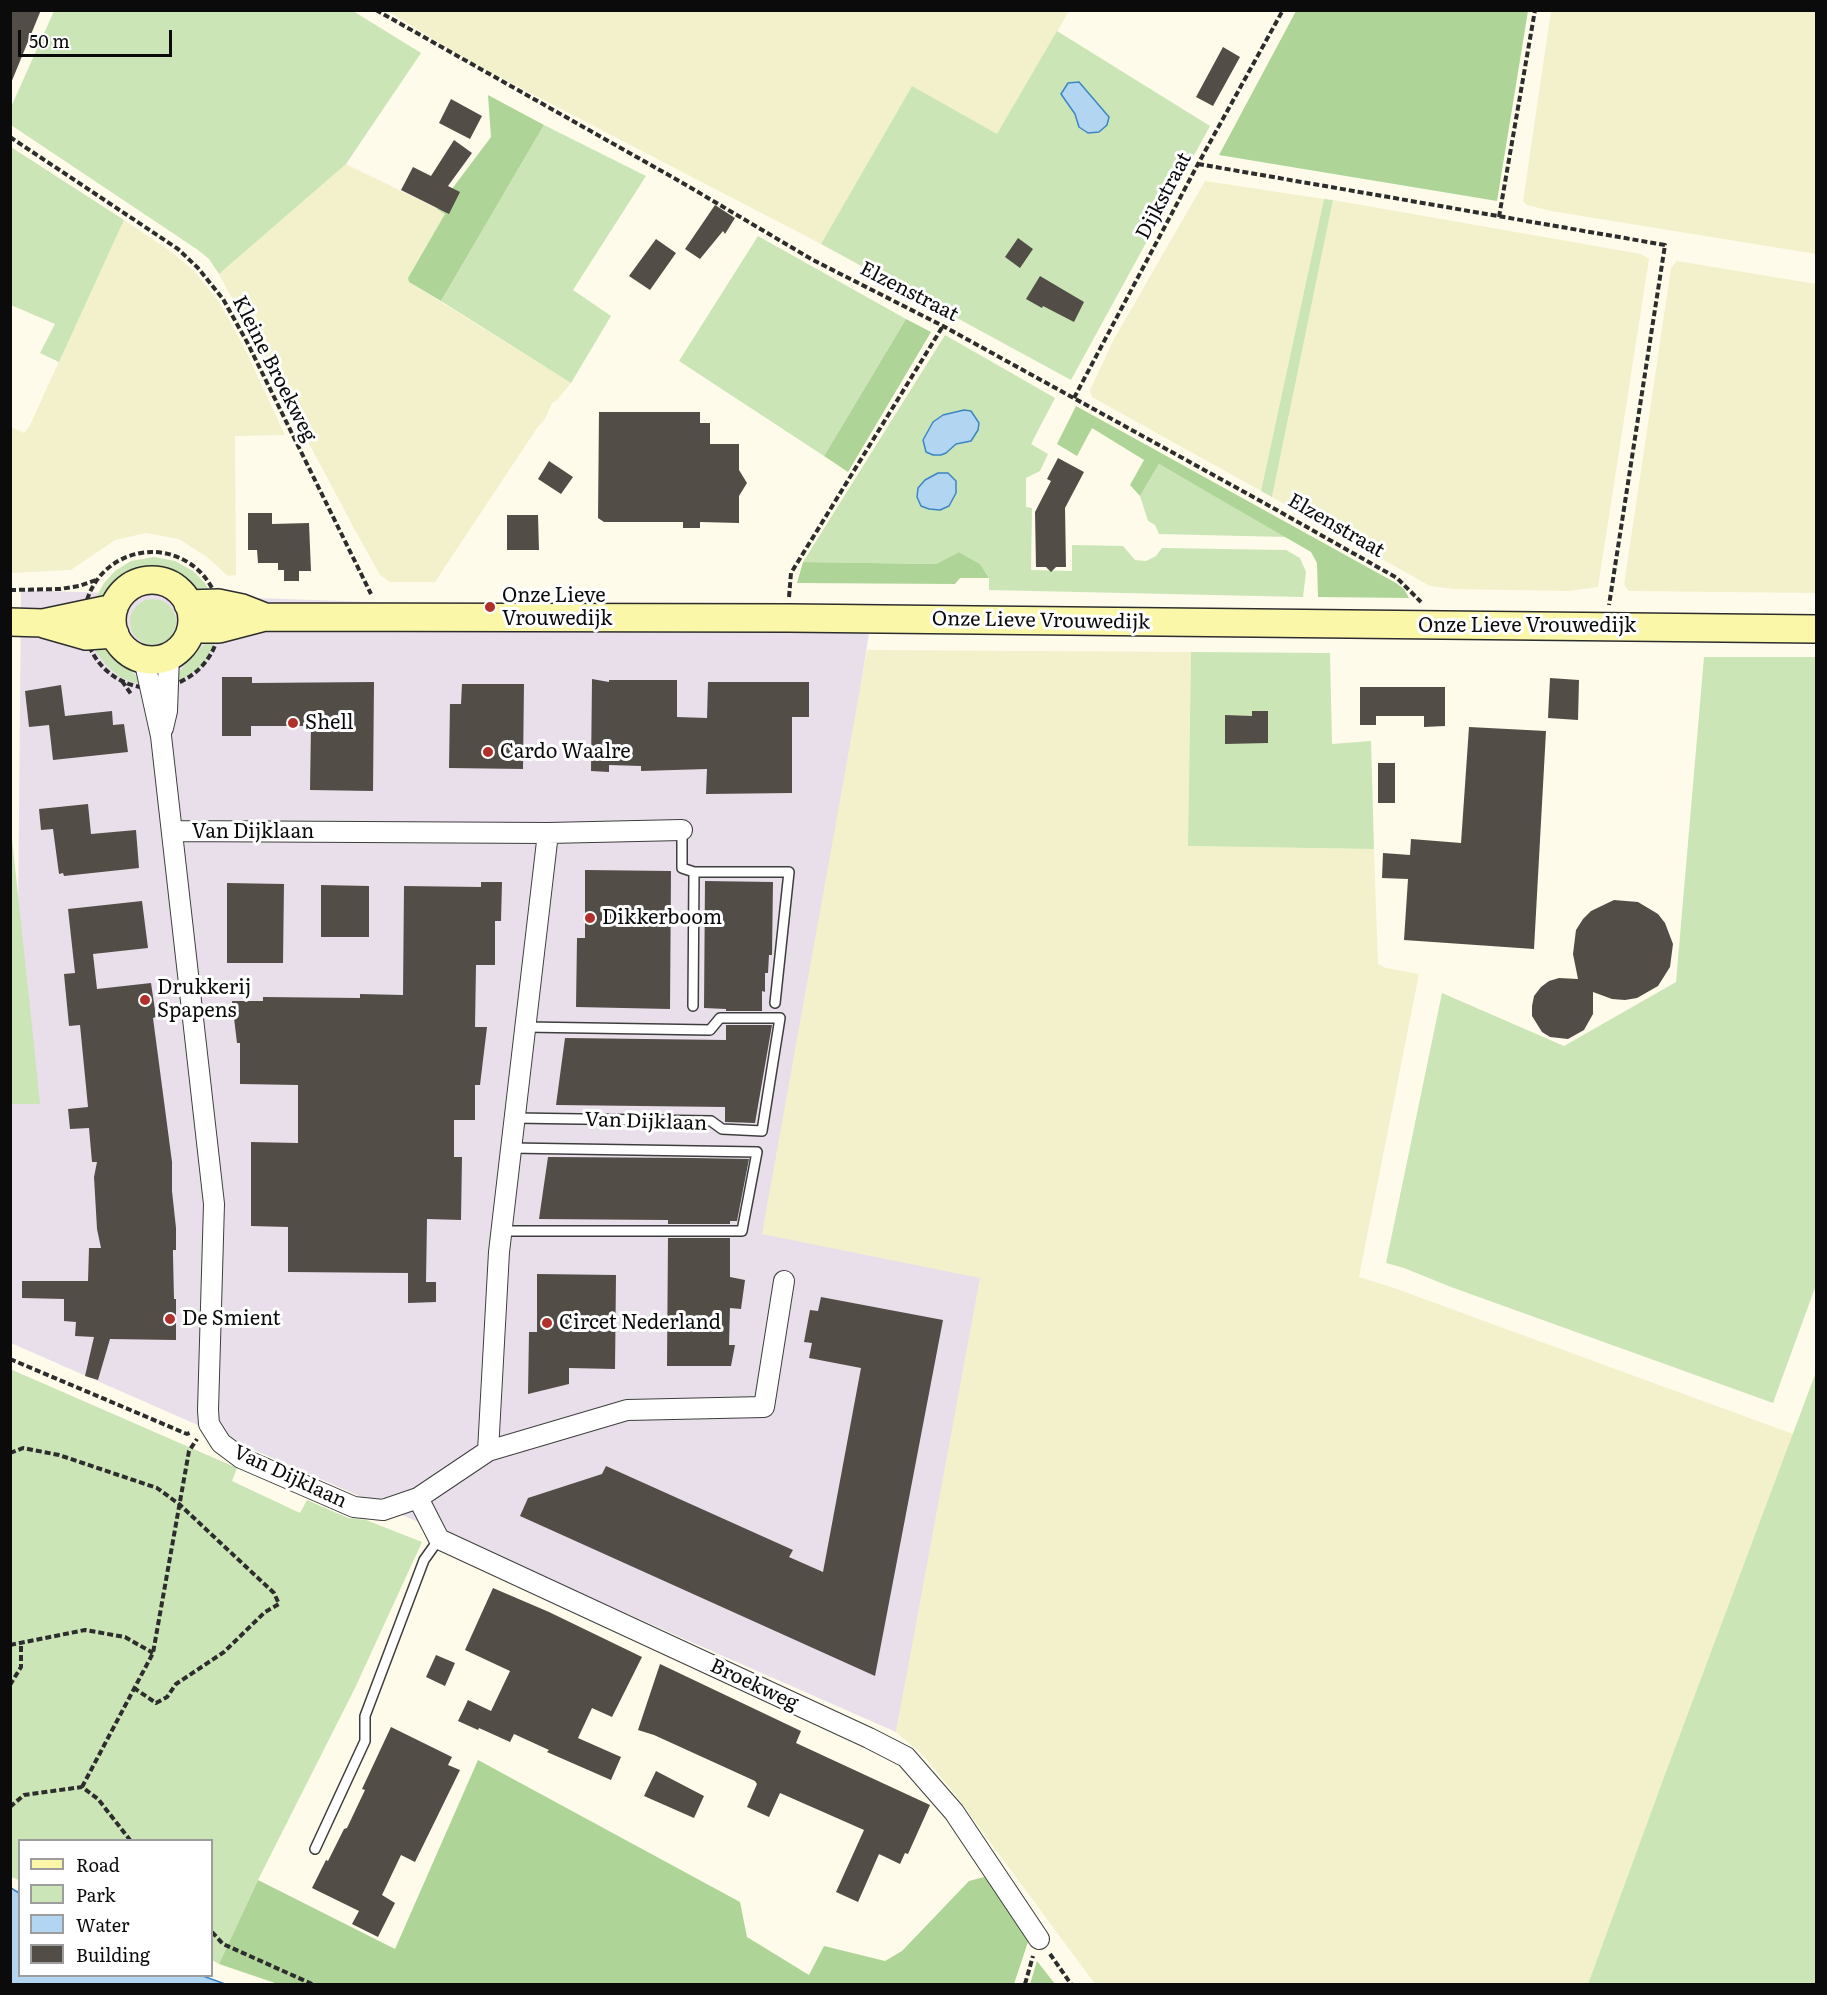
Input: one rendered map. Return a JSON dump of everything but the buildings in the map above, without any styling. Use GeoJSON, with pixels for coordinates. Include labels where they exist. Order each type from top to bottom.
{"type":"FeatureCollection","features":[{"type":"Feature","properties":{"kind":"main road"},"geometry":{"type":"LineString","coordinates":[[157,580],[170,584],[181,592],[190,616],[186,640],[178,650],[156,657],[131,654],[121,646],[112,621],[114,608],[120,596],[130,586],[143,581],[157,580]]}},
{"type":"Feature","properties":{"kind":"main road"},"geometry":{"type":"LineString","coordinates":[[85,625],[114,608]]}},
{"type":"Feature","properties":{"kind":"main road","name":"Onze Lieve Vrouwedijk"},"geometry":{"type":"LineString","coordinates":[[190,616],[789,618],[1816,629]]}},
{"type":"Feature","properties":{"kind":"main road"},"geometry":{"type":"LineString","coordinates":[[10,622],[85,625],[115,634]]}},
{"type":"Feature","properties":{"kind":"street","name":"Van Dijklaan"},"geometry":{"type":"LineString","coordinates":[[156,657],[159,686],[167,711],[162,736],[214,1204],[208,1410],[209,1424],[221,1443],[241,1458],[354,1507],[383,1510],[418,1498],[488,1451],[627,1410],[764,1407],[784,1281]]}},
{"type":"Feature","properties":{"kind":"street","name":"Van Dijklaan"},"geometry":{"type":"LineString","coordinates":[[173,831],[548,833],[682,830]]}},
{"type":"Feature","properties":{"kind":"street"},"geometry":{"type":"LineString","coordinates":[[488,1451],[501,1231],[548,833]]}},
{"type":"Feature","properties":{"kind":"street"},"geometry":{"type":"LineString","coordinates":[[418,1498],[439,1539]]}},
{"type":"Feature","properties":{"kind":"street","name":"Broekweg"},"geometry":{"type":"LineString","coordinates":[[439,1539],[906,1757],[954,1812],[1039,1939]]}},
{"type":"Feature","properties":{"kind":"lane","name":"Van Dijklaan"},"geometry":{"type":"LineString","coordinates":[[682,830],[682,868],[694,872],[693,1006]]}},
{"type":"Feature","properties":{"kind":"lane"},"geometry":{"type":"LineString","coordinates":[[694,872],[789,872],[775,1004]]}},
{"type":"Feature","properties":{"kind":"lane","name":"Van Dijklaan"},"geometry":{"type":"LineString","coordinates":[[515,1118],[711,1121],[722,1129],[762,1131],[780,1018],[720,1018],[710,1030],[526,1027]]}},
{"type":"Feature","properties":{"kind":"lane","name":"Van Dijklaan"},"geometry":{"type":"LineString","coordinates":[[501,1231],[742,1230],[757,1152],[511,1149]]}},
{"type":"Feature","properties":{"kind":"lane"},"geometry":{"type":"LineString","coordinates":[[315,1849],[365,1741],[365,1716],[424,1560],[439,1539]]}},
{"type":"Feature","properties":{"kind":"path","name":"Elzenstraat"},"geometry":{"type":"LineString","coordinates":[[376,10],[681,182],[813,260],[943,326],[1397,578],[1424,605]]}},
{"type":"Feature","properties":{"kind":"path","name":"Dijkstraat"},"geometry":{"type":"LineString","coordinates":[[1074,398],[1198,164],[1283,10]]}},
{"type":"Feature","properties":{"kind":"path"},"geometry":{"type":"LineString","coordinates":[[1499,217],[1535,10]]}},
{"type":"Feature","properties":{"kind":"path","name":"Kleine Broekweg"},"geometry":{"type":"LineString","coordinates":[[10,137],[178,249],[198,268],[223,299],[247,342],[372,597]]}},
{"type":"Feature","properties":{"kind":"path"},"geometry":{"type":"LineString","coordinates":[[1198,164],[1665,245],[1605,627]]}},
{"type":"Feature","properties":{"kind":"path"},"geometry":{"type":"LineString","coordinates":[[789,618],[790,573],[943,326]]}},
{"type":"Feature","properties":{"kind":"path"},"geometry":{"type":"LineString","coordinates":[[149,551],[165,552],[186,561],[204,575],[213,588],[219,616],[218,637],[210,656],[201,668],[189,677],[159,686],[139,687],[121,681],[109,673],[91,650],[85,625],[87,600],[97,580],[107,568],[127,557],[149,551]]}},
{"type":"Feature","properties":{"kind":"path"},"geometry":{"type":"LineString","coordinates":[[10,590],[60,589],[97,580]]}},
{"type":"Feature","properties":{"kind":"path"},"geometry":{"type":"LineString","coordinates":[[10,1359],[187,1434],[209,1424]]}},
{"type":"Feature","properties":{"kind":"path"},"geometry":{"type":"LineString","coordinates":[[82,1787],[153,1653],[189,1450],[209,1424]]}},
{"type":"Feature","properties":{"kind":"path"},"geometry":{"type":"LineString","coordinates":[[10,1453],[22,1448],[59,1455],[157,1488],[179,1504],[274,1593],[279,1604],[265,1612],[224,1652],[176,1683],[167,1697],[156,1703],[134,1688]]}},
{"type":"Feature","properties":{"kind":"path"},"geometry":{"type":"LineString","coordinates":[[10,1645],[85,1630],[125,1637],[153,1653]]}},
{"type":"Feature","properties":{"kind":"path"},"geometry":{"type":"LineString","coordinates":[[10,1685],[21,1667],[21,1643]]}},
{"type":"Feature","properties":{"kind":"path"},"geometry":{"type":"LineString","coordinates":[[10,1806],[24,1795],[82,1787],[98,1799],[129,1839]]}},
{"type":"Feature","properties":{"kind":"path"},"geometry":{"type":"LineString","coordinates":[[213,1933],[223,1944],[312,1984]]}},
{"type":"Feature","properties":{"kind":"path"},"geometry":{"type":"LineString","coordinates":[[1025,1984],[1039,1939]]}},
{"type":"Feature","properties":{"kind":"path"},"geometry":{"type":"LineString","coordinates":[[1039,1939],[1071,1984]]}},
{"type":"Feature","properties":{"kind":"shaded area"},"geometry":{"type":"Polygon","coordinates":[[[21,590],[871,619],[782,1218],[988,1269],[896,1732],[11,1343],[10,1073],[17,1039],[21,590]]]}},
{"type":"Feature","properties":{"kind":"green space"},"geometry":{"type":"Polygon","coordinates":[[[54,11],[353,11],[421,53],[346,164],[219,274],[209,259],[198,250],[11,125],[11,107],[54,11]]]}},
{"type":"Feature","properties":{"kind":"green space"},"geometry":{"type":"Polygon","coordinates":[[[388,11],[1069,11],[997,135],[912,86],[821,244],[465,59],[388,11]]]}},
{"type":"Feature","properties":{"kind":"green space"},"geometry":{"type":"Polygon","coordinates":[[[1296,11],[1528,11],[1497,201],[1219,155],[1296,11]]]}},
{"type":"Feature","properties":{"kind":"green space"},"geometry":{"type":"Polygon","coordinates":[[[1551,11],[1816,11],[1816,254],[1551,211],[1527,205],[1523,201],[1551,11]]]}},
{"type":"Feature","properties":{"kind":"green space"},"geometry":{"type":"Polygon","coordinates":[[[1057,31],[1210,126],[1071,380],[821,244],[912,86],[997,134],[1057,31]]]}},
{"type":"Feature","properties":{"kind":"green space"},"geometry":{"type":"Polygon","coordinates":[[[488,95],[544,125],[441,301],[409,282],[408,278],[445,214],[437,209],[491,137],[488,95]]]}},
{"type":"Feature","properties":{"kind":"green space"},"geometry":{"type":"Polygon","coordinates":[[[544,125],[646,176],[573,290],[611,316],[571,383],[441,301],[544,125]]]}},
{"type":"Feature","properties":{"kind":"green space"},"geometry":{"type":"Polygon","coordinates":[[[11,147],[124,220],[59,362],[40,353],[55,324],[11,305],[11,147]]]}},
{"type":"Feature","properties":{"kind":"green space"},"geometry":{"type":"Polygon","coordinates":[[[346,164],[446,213],[408,278],[409,282],[571,383],[552,403],[545,419],[435,582],[390,582],[380,575],[219,274],[346,164]]]}},
{"type":"Feature","properties":{"kind":"green space"},"geometry":{"type":"Polygon","coordinates":[[[1205,181],[1324,199],[1261,491],[1092,397],[1090,390],[1114,339],[1205,181]]]}},
{"type":"Feature","properties":{"kind":"green space"},"geometry":{"type":"Polygon","coordinates":[[[1324,199],[1333,200],[1272,497],[1261,491],[1324,199]]]}},
{"type":"Feature","properties":{"kind":"green space"},"geometry":{"type":"Polygon","coordinates":[[[1333,200],[1641,254],[1649,259],[1598,587],[1568,591],[1453,589],[1430,586],[1272,497],[1333,200]]]}},
{"type":"Feature","properties":{"kind":"green space"},"geometry":{"type":"Polygon","coordinates":[[[124,220],[173,253],[194,271],[219,302],[243,345],[285,435],[235,436],[236,575],[228,576],[207,557],[179,539],[146,533],[115,540],[71,570],[11,573],[11,427],[24,433],[29,427],[124,220]]]}},
{"type":"Feature","properties":{"kind":"green space"},"geometry":{"type":"Polygon","coordinates":[[[758,236],[906,319],[824,456],[679,361],[758,236]]]}},
{"type":"Feature","properties":{"kind":"green space"},"geometry":{"type":"Polygon","coordinates":[[[1677,261],[1816,284],[1816,593],[1629,591],[1624,585],[1671,268],[1677,261]]]}},
{"type":"Feature","properties":{"kind":"green space"},"geometry":{"type":"Polygon","coordinates":[[[906,319],[931,332],[848,472],[824,456],[906,319]]]}},
{"type":"Feature","properties":{"kind":"green space"},"geometry":{"type":"Polygon","coordinates":[[[945,335],[1055,398],[1031,444],[1048,454],[1040,471],[1026,478],[1026,507],[1032,508],[1031,570],[1072,571],[1072,545],[1123,546],[1135,560],[1146,561],[1156,556],[1162,548],[1286,550],[1300,558],[1306,572],[1303,597],[989,590],[989,578],[980,564],[959,552],[936,564],[803,562],[945,335]],[[964,410],[943,415],[933,422],[925,436],[946,453],[956,444],[971,441],[964,410]]]}},
{"type":"Feature","properties":{"kind":"green space"},"geometry":{"type":"Polygon","coordinates":[[[1076,406],[1396,583],[1404,589],[1409,598],[1318,597],[1317,563],[1311,552],[1159,464],[1140,496],[1130,485],[1144,460],[1092,428],[1077,456],[1057,444],[1076,406]]]}},
{"type":"Feature","properties":{"kind":"green space"},"geometry":{"type":"Polygon","coordinates":[[[1159,464],[1287,537],[1159,534],[1155,525],[1148,521],[1140,496],[1159,464]]]}},
{"type":"Feature","properties":{"kind":"green space"},"geometry":{"type":"Polygon","coordinates":[[[959,552],[980,564],[989,578],[960,578],[955,584],[797,583],[803,562],[936,564],[959,552]]]}},
{"type":"Feature","properties":{"kind":"green space"},"geometry":{"type":"Polygon","coordinates":[[[154,557],[175,561],[193,571],[205,583],[214,600],[196,594],[182,581],[167,572],[151,572],[132,579],[116,588],[107,598],[92,605],[104,583],[115,571],[131,561],[154,557]]]}},
{"type":"Feature","properties":{"kind":"green space"},"geometry":{"type":"Polygon","coordinates":[[[153,599],[169,606],[176,622],[169,638],[153,645],[137,638],[130,622],[137,606],[153,599]]]}},
{"type":"Feature","properties":{"kind":"green space"},"geometry":{"type":"Polygon","coordinates":[[[214,640],[209,657],[200,667],[179,681],[177,680],[178,674],[195,653],[206,643],[214,640]]]}},
{"type":"Feature","properties":{"kind":"green space"},"geometry":{"type":"Polygon","coordinates":[[[95,644],[110,650],[142,682],[135,683],[120,677],[96,652],[95,644]]]}},
{"type":"Feature","properties":{"kind":"green space"},"geometry":{"type":"Polygon","coordinates":[[[867,650],[1191,652],[1188,846],[1374,849],[1378,964],[1386,968],[1419,974],[1359,1277],[1793,1434],[1588,1984],[1095,1984],[953,1792],[923,1755],[896,1732],[980,1278],[762,1234],[867,650]]]}},
{"type":"Feature","properties":{"kind":"green space"},"geometry":{"type":"Polygon","coordinates":[[[1191,652],[1330,653],[1332,744],[1371,741],[1374,849],[1188,846],[1191,652]]]}},
{"type":"Feature","properties":{"kind":"green space"},"geometry":{"type":"Polygon","coordinates":[[[1704,657],[1816,657],[1816,1285],[1773,1403],[1386,1263],[1442,993],[1564,1046],[1676,982],[1704,657]]]}},
{"type":"Feature","properties":{"kind":"green space"},"geometry":{"type":"Polygon","coordinates":[[[11,829],[33,1036],[40,1104],[11,1104],[11,829]]]}},
{"type":"Feature","properties":{"kind":"green space"},"geometry":{"type":"Polygon","coordinates":[[[10,1369],[237,1468],[232,1481],[300,1513],[307,1500],[348,1518],[366,1520],[422,1542],[355,1688],[258,1880],[219,1964],[213,1961],[213,1839],[18,1839],[18,1880],[11,1877],[10,1369]]]}},
{"type":"Feature","properties":{"kind":"green space"},"geometry":{"type":"Polygon","coordinates":[[[1816,1372],[1816,1984],[1588,1984],[1664,1777],[1816,1372]]]}},
{"type":"Feature","properties":{"kind":"green space"},"geometry":{"type":"Polygon","coordinates":[[[478,1760],[740,1902],[747,1937],[809,1975],[824,1946],[885,1961],[902,1951],[969,1881],[984,1877],[999,1891],[1029,1939],[1014,1984],[278,1984],[219,1964],[258,1880],[395,1949],[478,1760]]]}},
{"type":"Feature","properties":{"kind":"green space"},"geometry":{"type":"Polygon","coordinates":[[[1037,1961],[1055,1984],[1030,1984],[1037,1961]]]}},
{"type":"Feature","properties":{"kind":"water"},"geometry":{"type":"Polygon","coordinates":[[[1079,82],[1109,117],[1107,125],[1099,132],[1088,133],[1079,127],[1075,114],[1061,94],[1068,83],[1079,82]]]}},
{"type":"Feature","properties":{"kind":"water"},"geometry":{"type":"Polygon","coordinates":[[[964,410],[971,411],[979,423],[978,430],[971,441],[956,444],[941,455],[926,452],[923,440],[933,422],[943,415],[964,410]]]}},
{"type":"Feature","properties":{"kind":"water"},"geometry":{"type":"Polygon","coordinates":[[[938,473],[948,473],[956,481],[956,493],[949,506],[940,510],[921,506],[917,497],[918,488],[925,480],[938,473]]]}},
{"type":"Feature","properties":{"kind":"water"},"geometry":{"type":"Polygon","coordinates":[[[11,1888],[18,1892],[18,1977],[206,1977],[225,1984],[11,1984],[11,1888]]]}},
{"type":"Feature","properties":{"kind":"place","name":"Onze Lieve Vrouwedijk"},"geometry":{"type":"Point","coordinates":[490,607]}},
{"type":"Feature","properties":{"kind":"place","name":"Shell"},"geometry":{"type":"Point","coordinates":[293,723]}},
{"type":"Feature","properties":{"kind":"place","name":"Cardo Waalre"},"geometry":{"type":"Point","coordinates":[488,752]}},
{"type":"Feature","properties":{"kind":"place","name":"Dikkerboom"},"geometry":{"type":"Point","coordinates":[590,918]}},
{"type":"Feature","properties":{"kind":"place","name":"Drukkerij Spapens"},"geometry":{"type":"Point","coordinates":[145,1000]}},
{"type":"Feature","properties":{"kind":"place","name":"De Smient"},"geometry":{"type":"Point","coordinates":[170,1319]}},
{"type":"Feature","properties":{"kind":"place","name":"Circet Nederland"},"geometry":{"type":"Point","coordinates":[547,1323]}}]}
